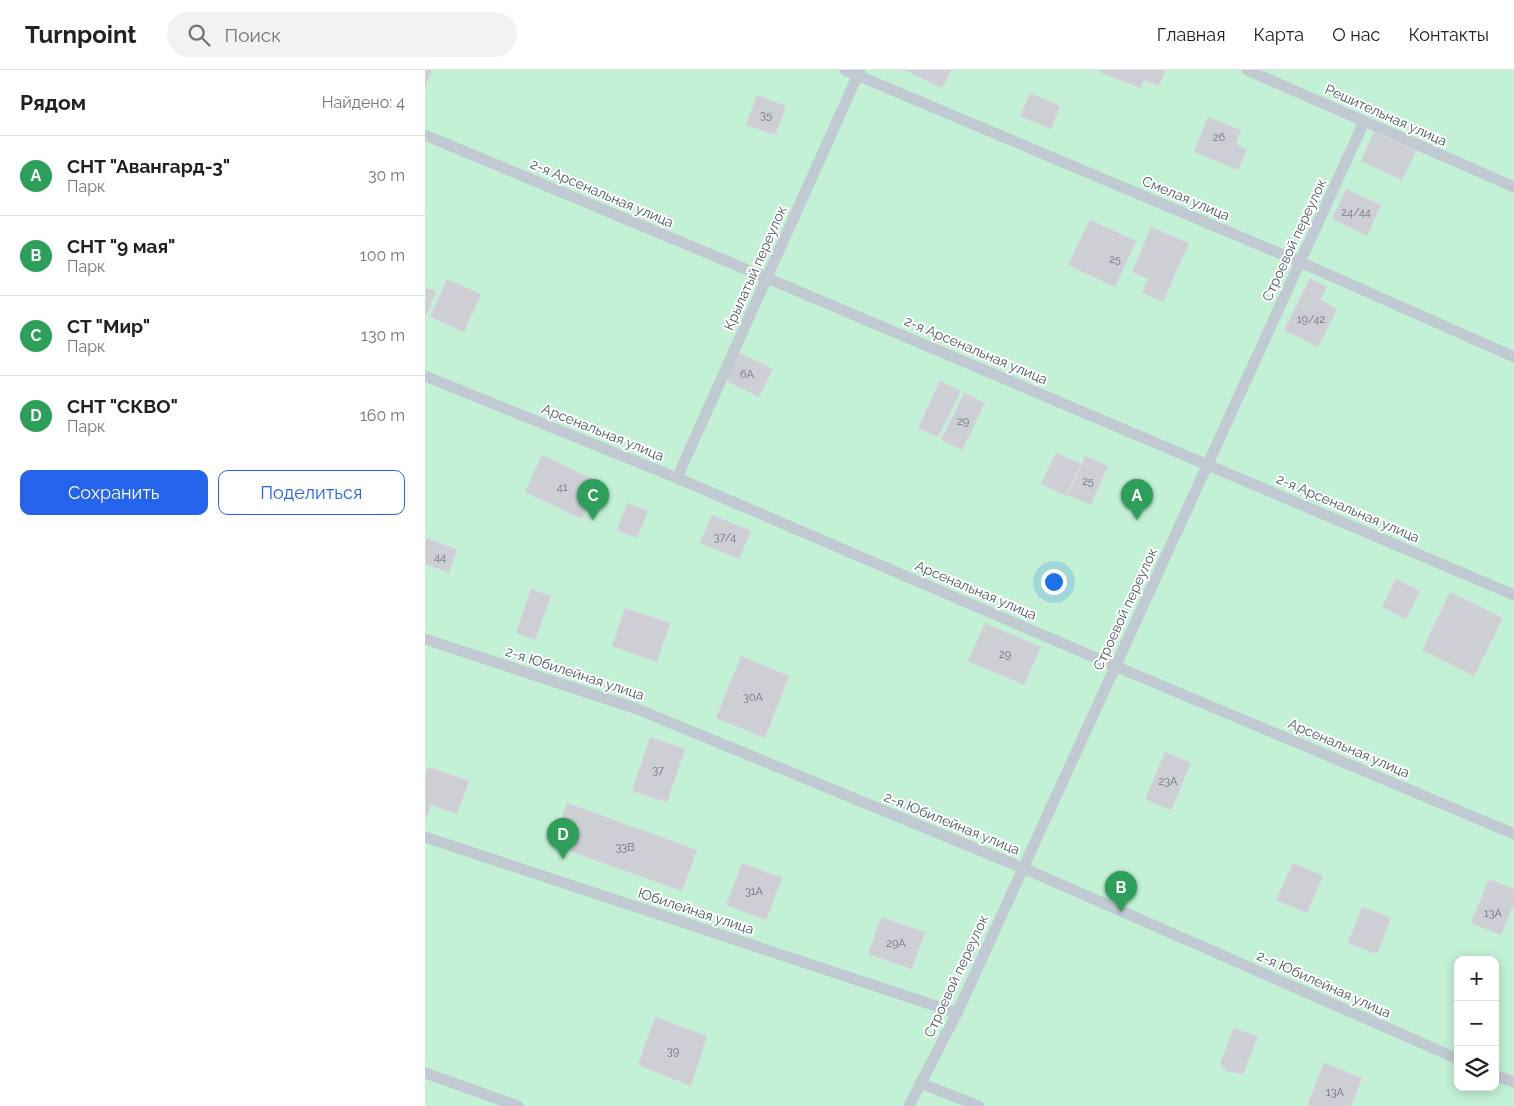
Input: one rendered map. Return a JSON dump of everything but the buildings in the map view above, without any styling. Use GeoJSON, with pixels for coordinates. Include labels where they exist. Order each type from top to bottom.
{"type":"FeatureCollection","features":[{"type":"Feature","properties":{"kind":"lane","name":"Смелая улица"},"geometry":{"type":"LineString","coordinates":[[845,70],[859,73],[1300,262],[1514,357]]}},
{"type":"Feature","properties":{"kind":"lane","name":"Решительная улица"},"geometry":{"type":"LineString","coordinates":[[1247,70],[1514,187]]}},
{"type":"Feature","properties":{"kind":"lane","name":"Крылатый переулок"},"geometry":{"type":"LineString","coordinates":[[677,478],[859,73]]}},
{"type":"Feature","properties":{"kind":"lane","name":"Строевой переулок"},"geometry":{"type":"LineString","coordinates":[[909,1106],[957,1013],[1364,122]]}},
{"type":"Feature","properties":{"kind":"lane","name":"2-я Арсенальная улица"},"geometry":{"type":"LineString","coordinates":[[425,135],[1514,594]]}},
{"type":"Feature","properties":{"kind":"lane","name":"Арсенальная улица"},"geometry":{"type":"LineString","coordinates":[[425,376],[677,478],[1115,666],[1514,834]]}},
{"type":"Feature","properties":{"kind":"lane","name":"2-я Юбилейная улица"},"geometry":{"type":"LineString","coordinates":[[425,640],[637,709],[1023,868],[1454,1057]]}},
{"type":"Feature","properties":{"kind":"lane","name":"Юбилейная улица"},"geometry":{"type":"LineString","coordinates":[[425,837],[957,1013]]}},
{"type":"Feature","properties":{"kind":"lane"},"geometry":{"type":"LineString","coordinates":[[425,1073],[518,1106]]}},
{"type":"Feature","properties":{"kind":"lane"},"geometry":{"type":"LineString","coordinates":[[1499,1076],[1514,1082]]}},
{"type":"Feature","properties":{"kind":"lane"},"geometry":{"type":"LineString","coordinates":[[920,1084],[979,1106]]}},
{"type":"Feature","properties":{"kind":"green space"},"geometry":{"type":"Polygon","coordinates":[[[425,70],[1514,70],[1514,1106],[425,1106],[425,70]]]}},
{"type":"Feature","properties":{"kind":"place","name":"СТ \"Мир\""},"geometry":{"type":"Point","coordinates":[593,520]}},
{"type":"Feature","properties":{"kind":"place","name":"СНТ \"Авангард-3\""},"geometry":{"type":"Point","coordinates":[1137,520]}},
{"type":"Feature","properties":{"kind":"place","name":"СНТ \"СКВО\""},"geometry":{"type":"Point","coordinates":[563,859]}},
{"type":"Feature","properties":{"kind":"place","name":"СНТ \"9 мая\""},"geometry":{"type":"Point","coordinates":[1121,912]}}]}
